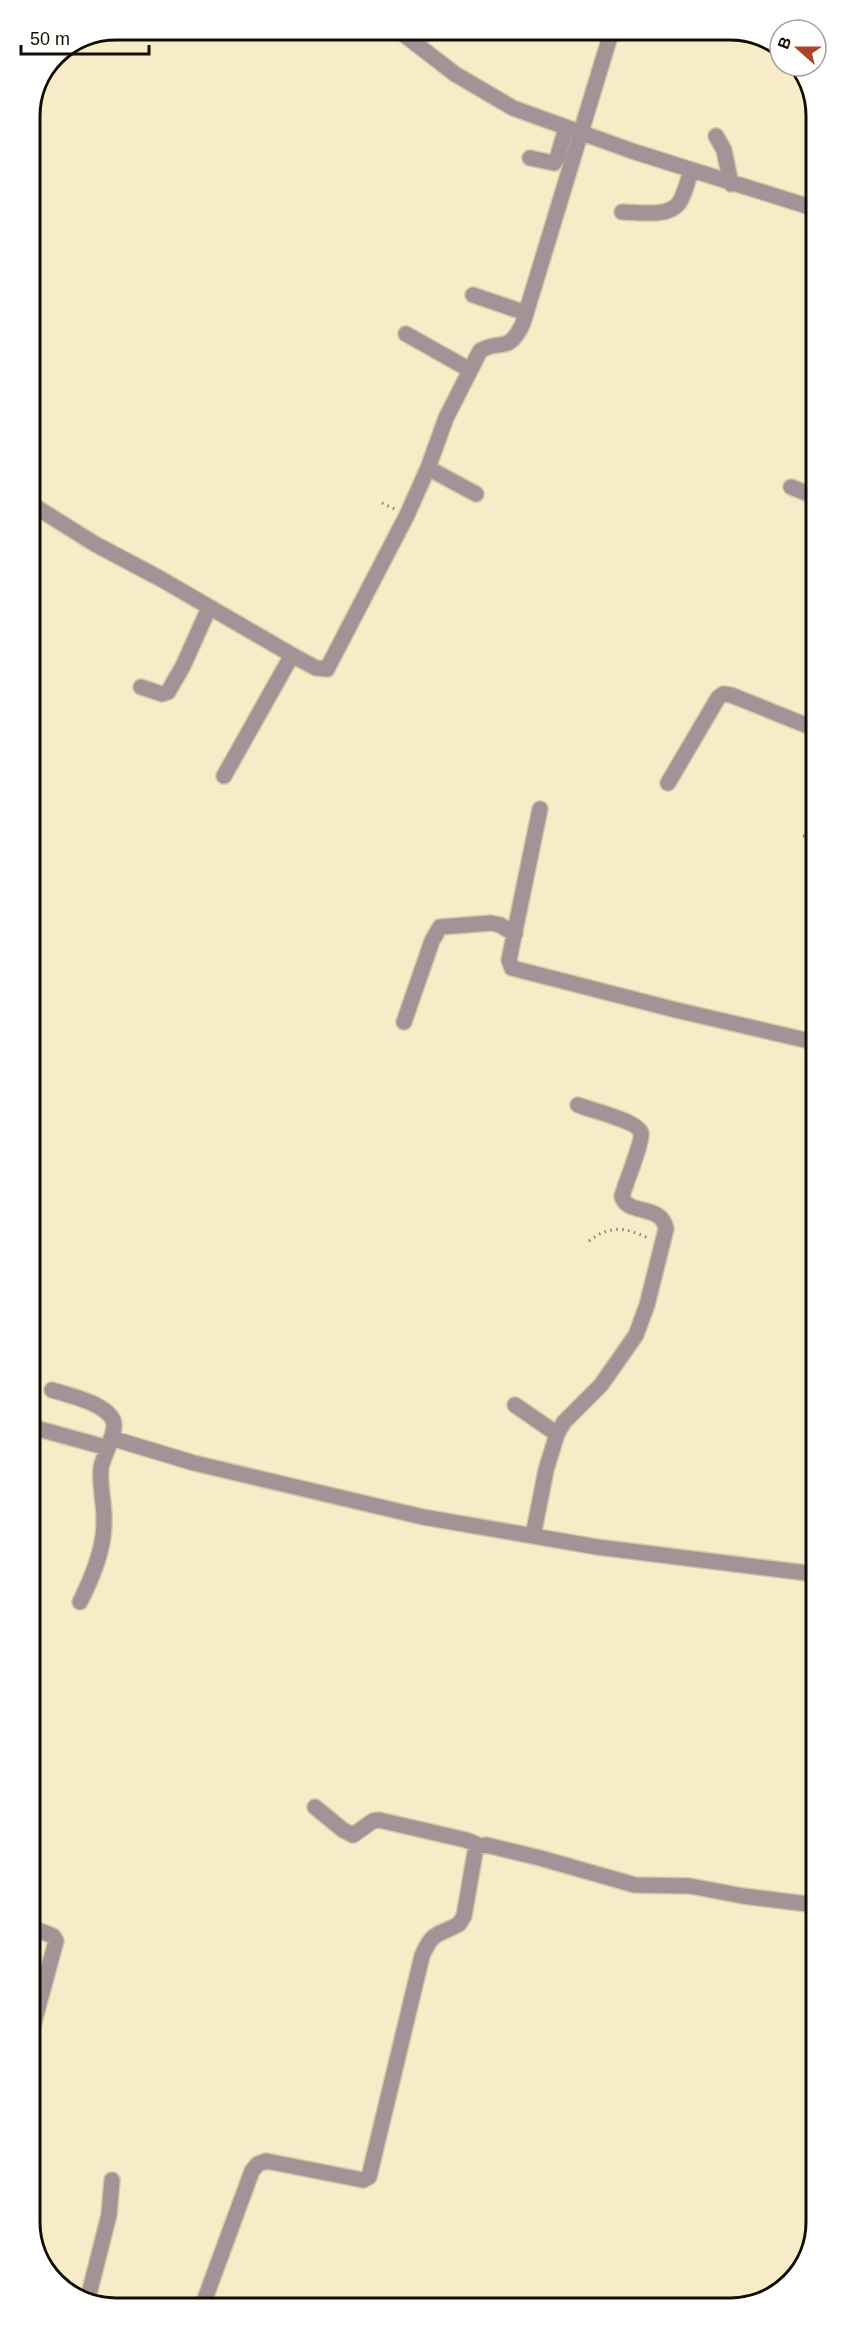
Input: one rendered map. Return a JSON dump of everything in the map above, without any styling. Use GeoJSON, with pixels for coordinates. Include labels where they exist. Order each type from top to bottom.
{"type":"FeatureCollection","features":[{"type":"Feature","properties":{"kind":"street"},"geometry":{"type":"LineString","coordinates":[[412,40],[455,74],[513,108],[607,142],[688,178],[731,184],[806,206]]}},
{"type":"Feature","properties":{"kind":"street"},"geometry":{"type":"LineString","coordinates":[[41,510],[95,544],[292,655],[316,668],[327,669],[389,552],[428,468],[446,418],[480,351],[484,347],[509,342],[526,314],[584,134],[609,41]]}},
{"type":"Feature","properties":{"kind":"street"},"geometry":{"type":"LineString","coordinates":[[530,158],[554,163],[566,128]]}},
{"type":"Feature","properties":{"kind":"street"},"geometry":{"type":"LineString","coordinates":[[716,136],[724,150],[731,184]]}},
{"type":"Feature","properties":{"kind":"street"},"geometry":{"type":"LineString","coordinates":[[622,212],[666,210],[679,202],[688,178]]}},
{"type":"Feature","properties":{"kind":"street"},"geometry":{"type":"LineString","coordinates":[[473,294],[526,314]]}},
{"type":"Feature","properties":{"kind":"street"},"geometry":{"type":"LineString","coordinates":[[406,334],[470,370]]}},
{"type":"Feature","properties":{"kind":"street"},"geometry":{"type":"LineString","coordinates":[[428,468],[476,494]]}},
{"type":"Feature","properties":{"kind":"street"},"geometry":{"type":"LineString","coordinates":[[791,486],[806,493]]}},
{"type":"Feature","properties":{"kind":"street"},"geometry":{"type":"LineString","coordinates":[[141,687],[162,694],[168,692],[183,666],[209,608]]}},
{"type":"Feature","properties":{"kind":"street"},"geometry":{"type":"LineString","coordinates":[[224,776],[292,655]]}},
{"type":"Feature","properties":{"kind":"street"},"geometry":{"type":"LineString","coordinates":[[668,783],[718,698],[723,694],[806,722]]}},
{"type":"Feature","properties":{"kind":"street"},"geometry":{"type":"LineString","coordinates":[[540,809],[509,965],[516,971],[806,1040]]}},
{"type":"Feature","properties":{"kind":"street"},"geometry":{"type":"LineString","coordinates":[[404,1023],[432,941],[440,927],[491,923],[500,925],[515,934]]}},
{"type":"Feature","properties":{"kind":"street"},"geometry":{"type":"LineString","coordinates":[[533,1536],[546,1470],[557,1434],[564,1422],[601,1386],[636,1335],[647,1305],[666,1229],[662,1218],[627,1205],[623,1200],[640,1141],[640,1131],[636,1126],[627,1122],[578,1105]]}},
{"type":"Feature","properties":{"kind":"street"},"geometry":{"type":"LineString","coordinates":[[52,1390],[92,1403],[106,1412],[114,1428],[101,1466],[104,1524],[102,1543],[90,1581],[80,1602]]}},
{"type":"Feature","properties":{"kind":"street"},"geometry":{"type":"LineString","coordinates":[[515,1405],[557,1434]]}},
{"type":"Feature","properties":{"kind":"street"},"geometry":{"type":"LineString","coordinates":[[40,1429],[423,1517],[708,1562],[806,1573]]}},
{"type":"Feature","properties":{"kind":"street"},"geometry":{"type":"LineString","coordinates":[[315,1808],[348,1832],[380,1820],[540,1858],[634,1885],[690,1886],[743,1896],[806,1904]]}},
{"type":"Feature","properties":{"kind":"street"},"geometry":{"type":"LineString","coordinates":[[206,2297],[252,2171],[258,2164],[266,2161],[363,2180],[369,2177],[417,1972],[427,1945],[435,1934],[459,1924],[464,1916],[474,1850],[478,1845]]}},
{"type":"Feature","properties":{"kind":"street"},"geometry":{"type":"LineString","coordinates":[[40,1931],[53,1936],[56,1941],[40,2000]]}},
{"type":"Feature","properties":{"kind":"street"},"geometry":{"type":"LineString","coordinates":[[89,2292],[108,2215],[112,2180]]}},
{"type":"Feature","properties":{"kind":"path"},"geometry":{"type":"LineString","coordinates":[[589,1241],[608,1229],[618,1229],[639,1234],[661,1248]]}}]}
